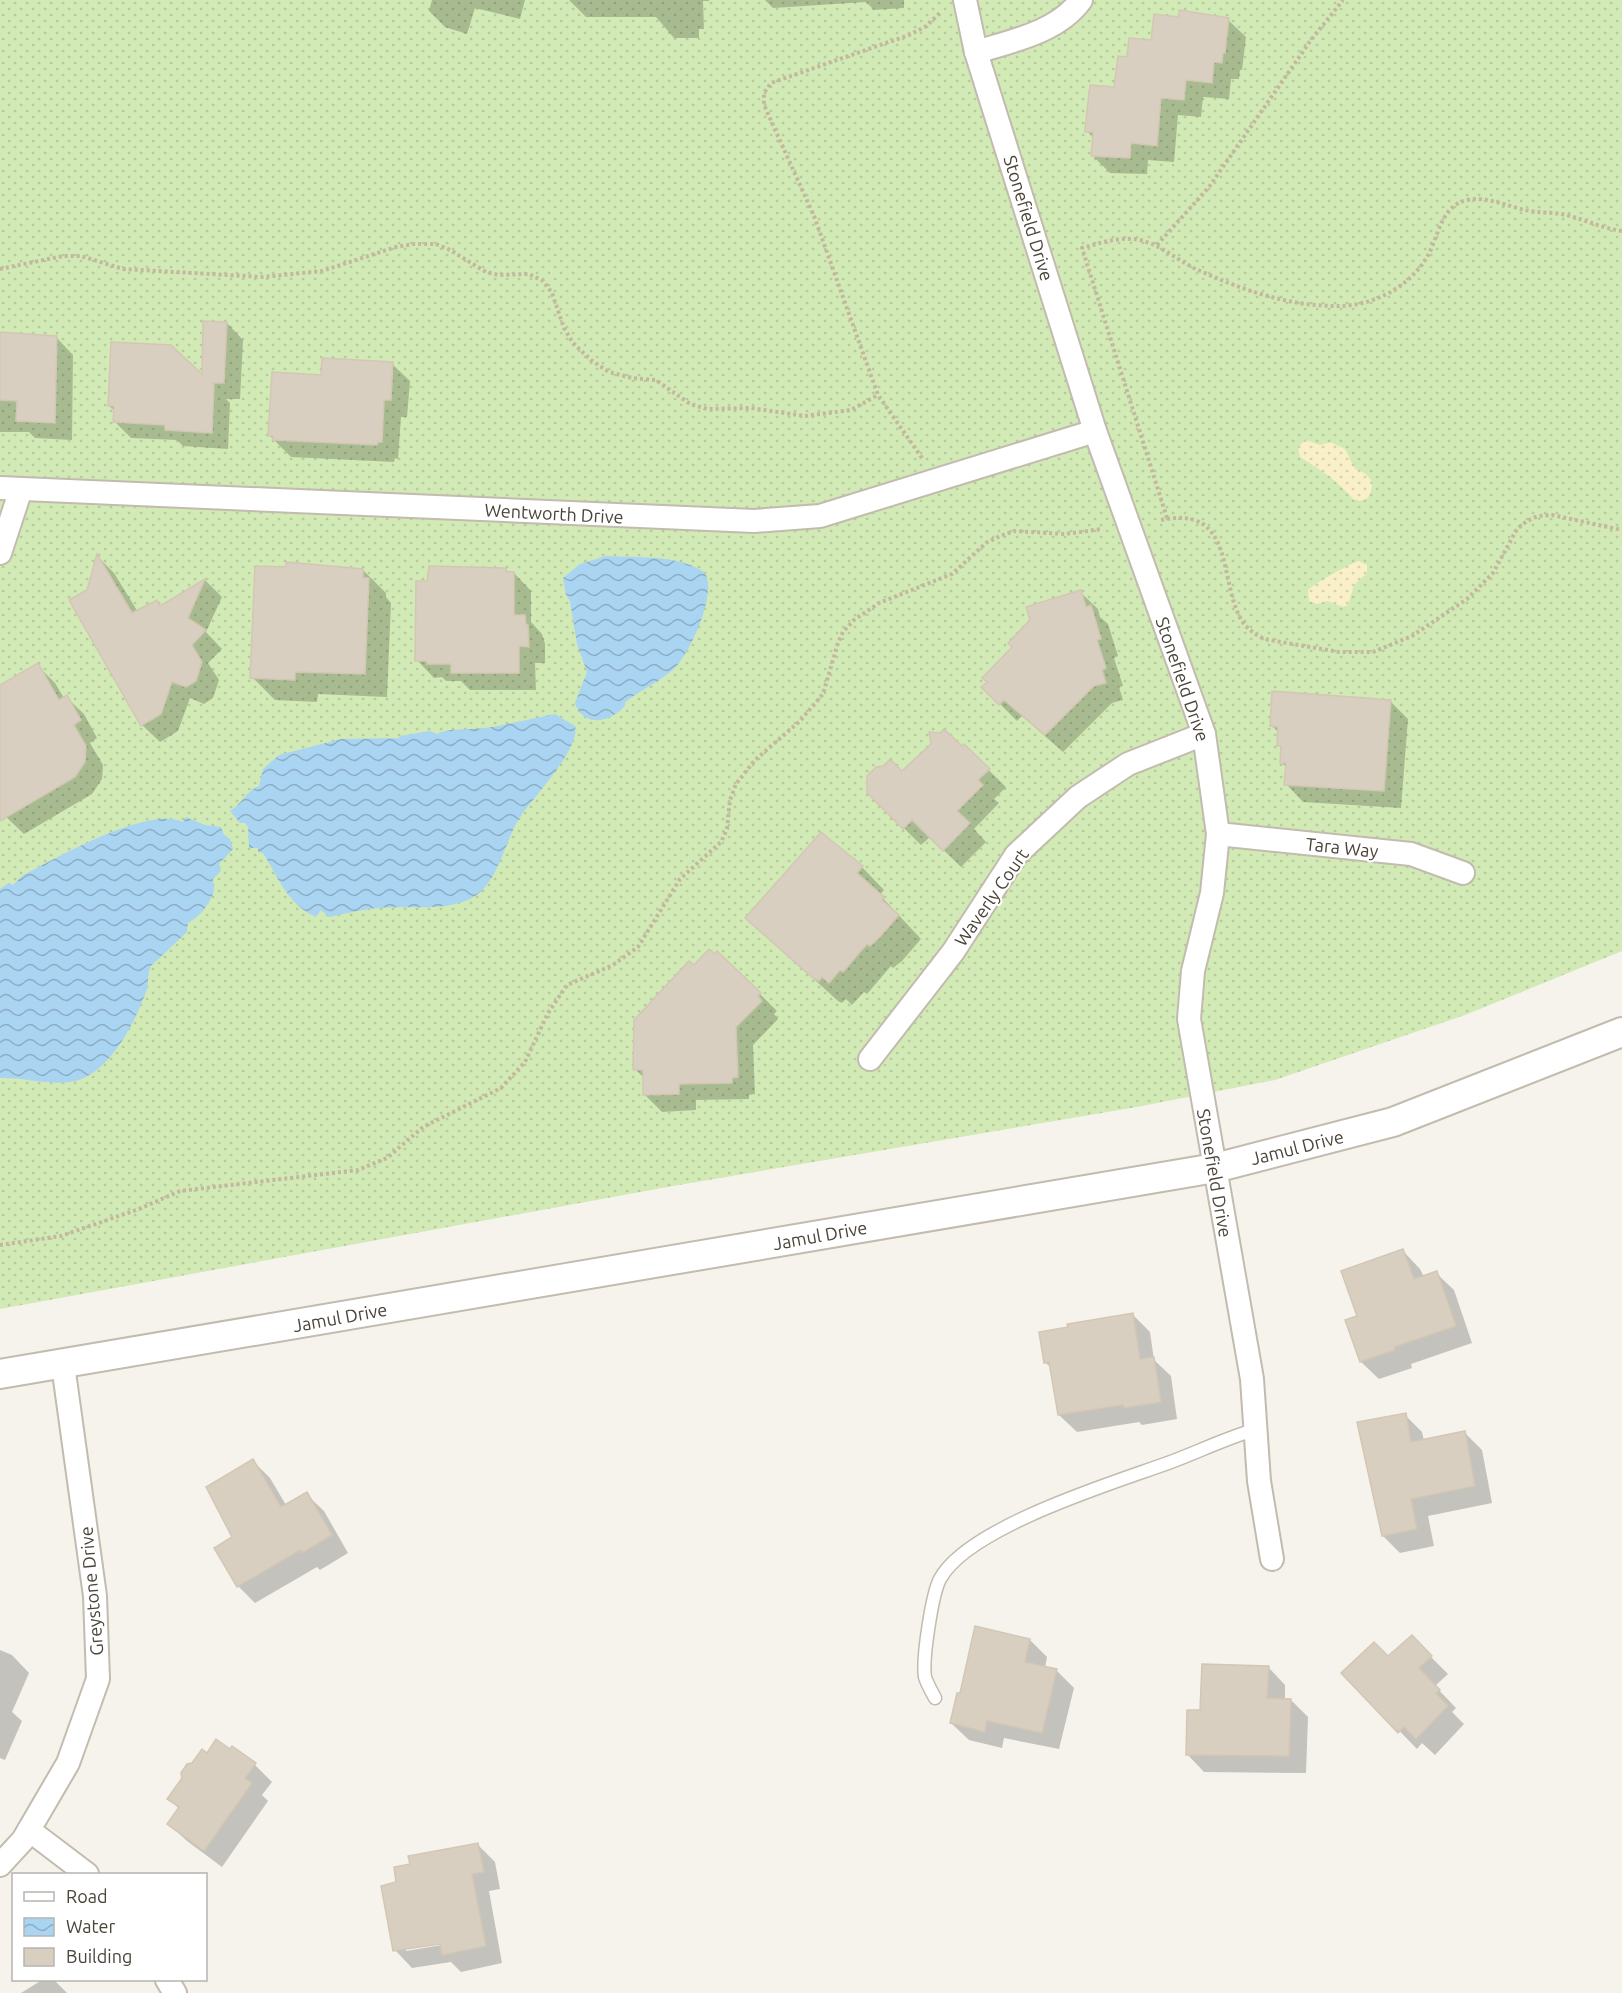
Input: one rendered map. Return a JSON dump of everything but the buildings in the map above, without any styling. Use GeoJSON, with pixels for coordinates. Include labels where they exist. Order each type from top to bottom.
{"type":"FeatureCollection","features":[{"type":"Feature","properties":{"kind":"street","name":"Stonefield Drive"},"geometry":{"type":"LineString","coordinates":[[965,0],[976,52],[1095,431],[1204,734],[1218,834],[1212,893],[1193,971],[1189,1019],[1252,1379],[1259,1481],[1272,1559]]}},
{"type":"Feature","properties":{"kind":"street"},"geometry":{"type":"LineString","coordinates":[[976,52],[1037,33],[1073,11],[1081,0]]}},
{"type":"Feature","properties":{"kind":"street","name":"Wentworth Drive"},"geometry":{"type":"LineString","coordinates":[[10,489],[754,522],[820,516],[1095,431]]}},
{"type":"Feature","properties":{"kind":"street"},"geometry":{"type":"LineString","coordinates":[[0,553],[10,489]]}},
{"type":"Feature","properties":{"kind":"street","name":"Waverly Court"},"geometry":{"type":"LineString","coordinates":[[870,1059],[953,952],[1016,855],[1078,797],[1128,764],[1204,734]]}},
{"type":"Feature","properties":{"kind":"street","name":"Tara Way"},"geometry":{"type":"LineString","coordinates":[[1218,834],[1411,854],[1463,873]]}},
{"type":"Feature","properties":{"kind":"street","name":"Jamul Drive"},"geometry":{"type":"LineString","coordinates":[[0,1374],[1215,1168],[1393,1122],[1622,1032]]}},
{"type":"Feature","properties":{"kind":"street","name":"Greystone Drive"},"geometry":{"type":"LineString","coordinates":[[0,1865],[29,1830],[69,1763],[98,1679],[95,1596],[63,1365]]}},
{"type":"Feature","properties":{"kind":"street"},"geometry":{"type":"LineString","coordinates":[[29,1830],[84,1873]]}},
{"type":"Feature","properties":{"kind":"lane"},"geometry":{"type":"LineString","coordinates":[[935,1698],[926,1678],[926,1650],[940,1579],[958,1559],[995,1532],[1049,1506],[1174,1460],[1221,1440],[1257,1429]]}},
{"type":"Feature","properties":{"kind":"path"},"geometry":{"type":"LineString","coordinates":[[1157,246],[1187,215],[1232,157],[1311,40],[1343,0]]}},
{"type":"Feature","properties":{"kind":"path"},"geometry":{"type":"LineString","coordinates":[[923,459],[878,395],[814,216],[764,105],[764,93],[771,83],[909,35],[925,27],[941,12]]}},
{"type":"Feature","properties":{"kind":"path"},"geometry":{"type":"LineString","coordinates":[[1167,518],[1082,248],[1125,239],[1157,246],[1194,268],[1272,298],[1297,303],[1338,306],[1377,299],[1408,280],[1428,255],[1450,210],[1468,200],[1489,201],[1541,214],[1561,214],[1597,226],[1622,231]]}},
{"type":"Feature","properties":{"kind":"path"},"geometry":{"type":"LineString","coordinates":[[0,269],[63,256],[81,256],[123,269],[263,277],[322,271],[414,244],[436,244],[486,272],[499,275],[529,274],[543,281],[552,293],[564,328],[573,343],[591,360],[609,372],[632,378],[656,380],[690,404],[707,409],[751,408],[805,416],[851,410],[878,395]]}},
{"type":"Feature","properties":{"kind":"path"},"geometry":{"type":"LineString","coordinates":[[1161,520],[1187,517],[1208,529],[1215,538],[1228,568],[1235,604],[1242,621],[1251,632],[1264,639],[1359,654],[1394,645],[1467,598],[1493,573],[1517,529],[1538,516],[1570,518],[1622,530]]}},
{"type":"Feature","properties":{"kind":"path"},"geometry":{"type":"LineString","coordinates":[[0,1245],[60,1236],[139,1209],[180,1191],[358,1170],[387,1158],[423,1126],[501,1088],[525,1062],[548,1014],[567,985],[613,965],[638,947],[680,879],[721,842],[727,829],[730,800],[736,784],[755,760],[800,721],[824,694],[838,643],[843,632],[854,620],[879,603],[952,574],[986,543],[1000,536],[1025,531],[1084,533],[1107,527]]}},
{"type":"Feature","properties":{"kind":"green space"},"geometry":{"type":"Polygon","coordinates":[[[0,0],[1622,0],[1622,951],[1465,1015],[1275,1080],[1137,1107],[673,1186],[0,1309],[0,0]]]}},
{"type":"Feature","properties":{"kind":"sand"},"geometry":{"type":"Polygon","coordinates":[[[1305,440],[1320,445],[1330,442],[1345,449],[1355,469],[1365,473],[1372,483],[1368,498],[1360,501],[1353,499],[1335,481],[1300,457],[1298,447],[1305,440]]]}},
{"type":"Feature","properties":{"kind":"sand"},"geometry":{"type":"Polygon","coordinates":[[[1359,561],[1367,565],[1367,573],[1354,585],[1348,605],[1343,607],[1328,601],[1317,604],[1309,601],[1308,590],[1359,561]]]}},
{"type":"Feature","properties":{"kind":"water"},"geometry":{"type":"Polygon","coordinates":[[[606,556],[656,558],[682,562],[704,572],[708,581],[708,593],[701,622],[688,650],[674,669],[628,700],[617,713],[596,720],[584,716],[575,703],[587,672],[577,644],[570,601],[566,595],[563,578],[580,564],[606,556]]]}},
{"type":"Feature","properties":{"kind":"water"},"geometry":{"type":"Polygon","coordinates":[[[555,714],[575,726],[571,746],[556,771],[522,814],[488,883],[470,899],[459,903],[437,907],[390,907],[360,910],[329,917],[321,910],[316,917],[306,912],[291,898],[263,853],[258,852],[258,848],[249,848],[248,827],[245,823],[240,823],[230,811],[259,786],[263,769],[279,755],[341,739],[399,738],[430,731],[437,734],[452,730],[485,728],[555,714]]]}},
{"type":"Feature","properties":{"kind":"water"},"geometry":{"type":"Polygon","coordinates":[[[186,817],[205,825],[221,827],[224,835],[230,839],[233,849],[219,864],[221,871],[213,879],[213,893],[205,908],[188,922],[187,932],[151,966],[142,1002],[119,1046],[97,1070],[84,1078],[70,1082],[0,1078],[0,889],[9,883],[13,885],[22,876],[79,847],[126,827],[168,819],[183,822],[186,817]]]}}]}
